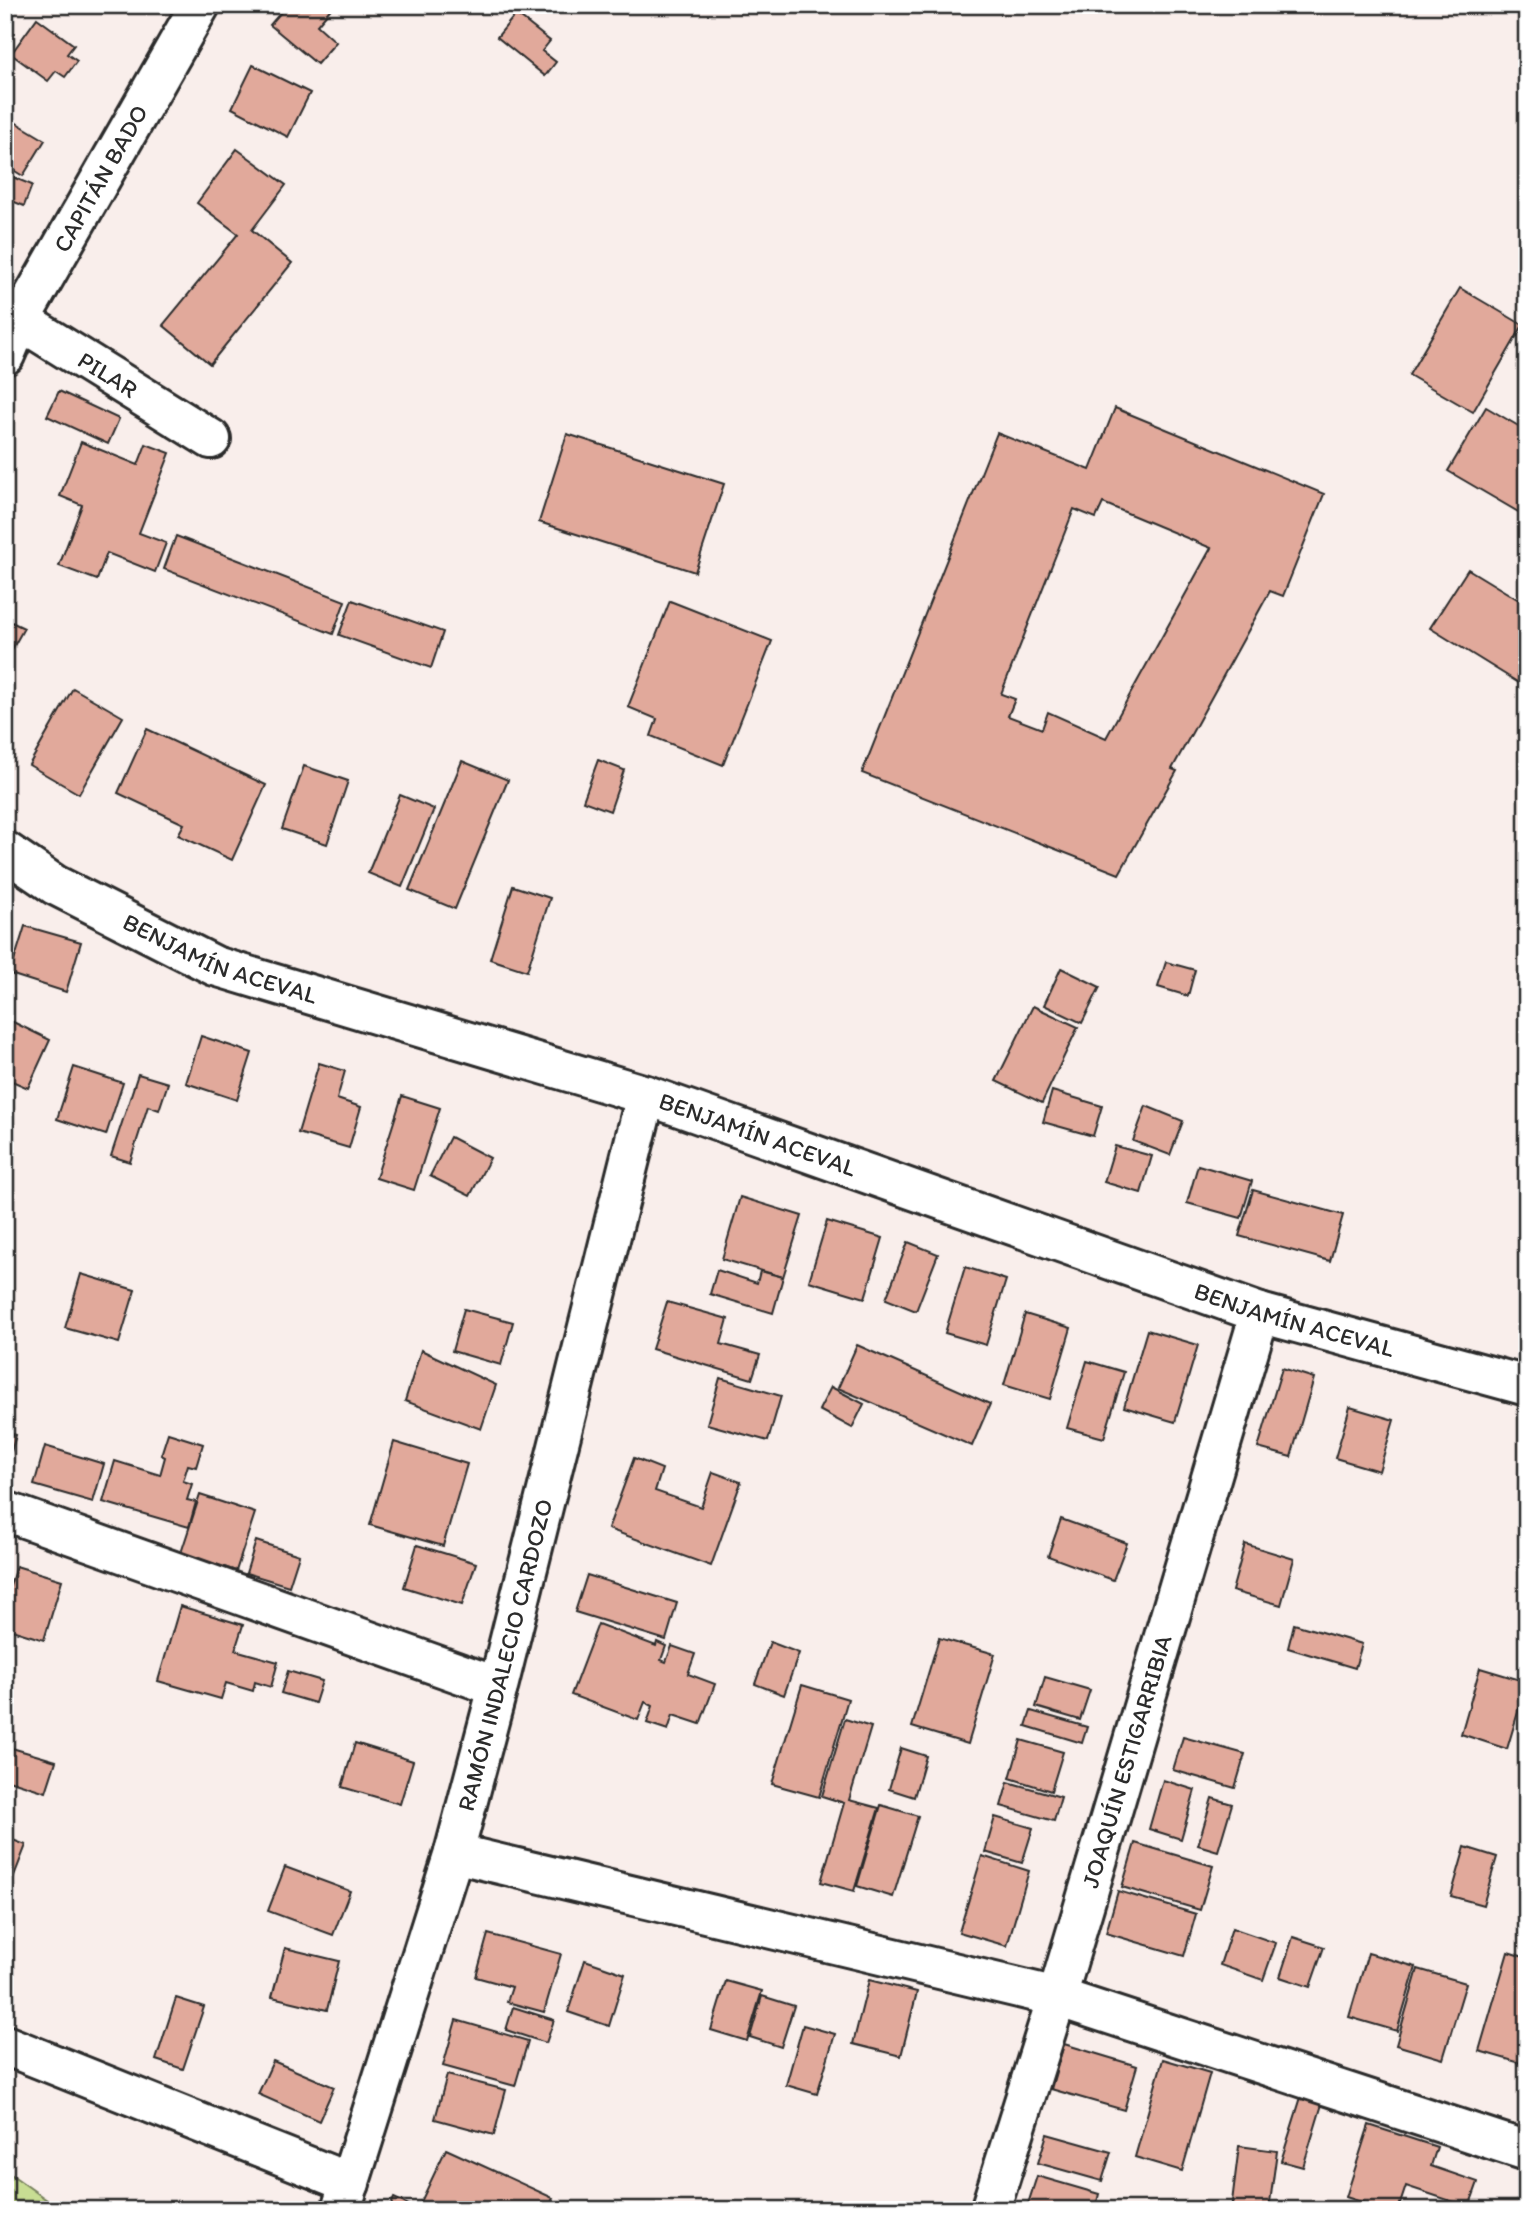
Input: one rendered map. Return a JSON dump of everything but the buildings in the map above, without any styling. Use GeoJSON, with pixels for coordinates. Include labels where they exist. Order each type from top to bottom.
{"type":"FeatureCollection","features":[{"type":"Feature","properties":{"kind":"street","name":"CAPITÁN BADO"},"geometry":{"type":"LineString","coordinates":[[5,355],[12,316],[200,5]]}},
{"type":"Feature","properties":{"kind":"street","name":"PILAR"},"geometry":{"type":"LineString","coordinates":[[12,316],[211,439]]}},
{"type":"Feature","properties":{"kind":"street","name":"BENJAMÍN ACEVAL"},"geometry":{"type":"LineString","coordinates":[[5,851],[55,885],[215,966],[646,1095],[1260,1313],[1527,1386]]}},
{"type":"Feature","properties":{"kind":"street","name":"RAMÓN INDALECIO CARDOZO"},"geometry":{"type":"LineString","coordinates":[[345,2196],[454,1853],[646,1095]]}},
{"type":"Feature","properties":{"kind":"street","name":"JOAQUÍN ESTIGARRIBIA"},"geometry":{"type":"LineString","coordinates":[[990,2210],[1057,1997],[1260,1313]]}},
{"type":"Feature","properties":{"kind":"street"},"geometry":{"type":"LineString","coordinates":[[5,1511],[498,1687]]}},
{"type":"Feature","properties":{"kind":"street"},"geometry":{"type":"LineString","coordinates":[[454,1853],[1057,1997],[1527,2151]]}},
{"type":"Feature","properties":{"kind":"street"},"geometry":{"type":"LineString","coordinates":[[5,2045],[345,2196]]}},
{"type":"Feature","properties":{"kind":"green space"},"geometry":{"type":"Polygon","coordinates":[[[5,2170],[61,2210],[5,2210],[5,2170]]]}}]}
